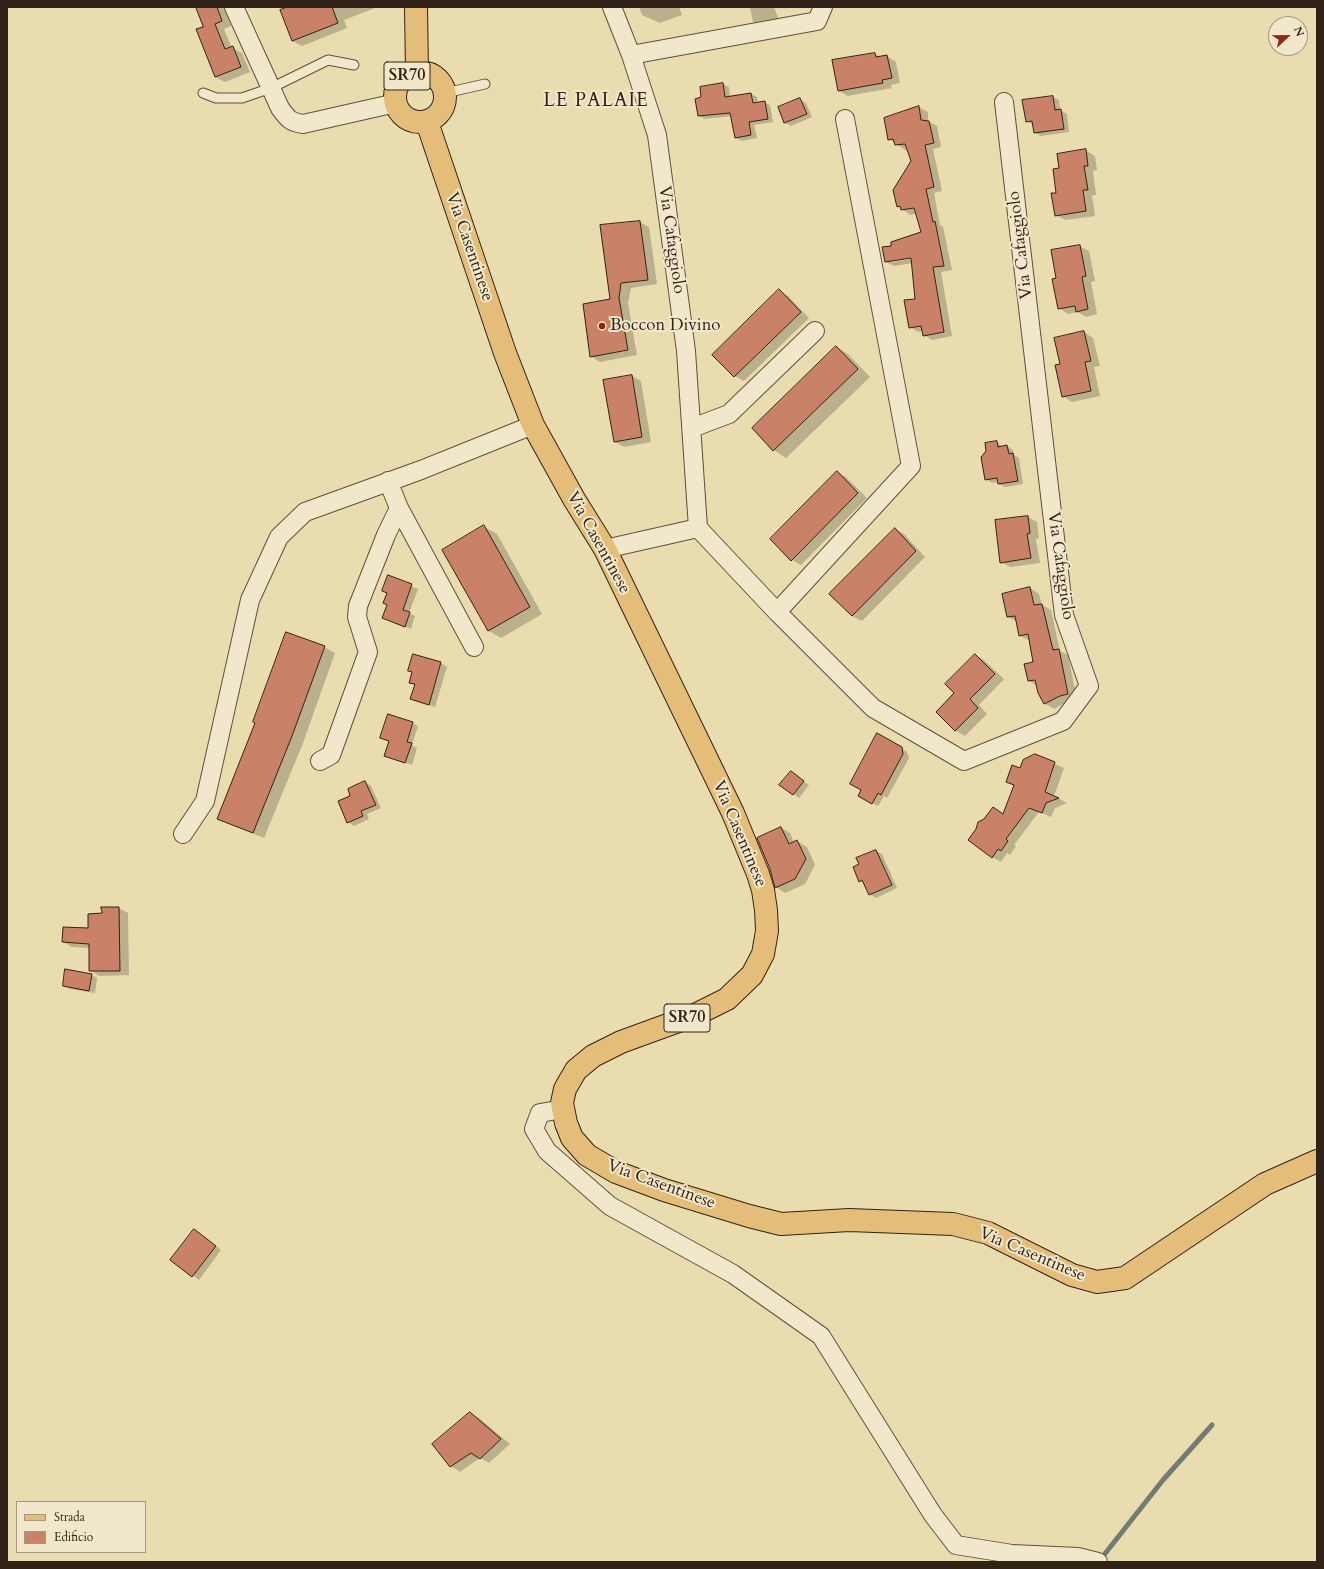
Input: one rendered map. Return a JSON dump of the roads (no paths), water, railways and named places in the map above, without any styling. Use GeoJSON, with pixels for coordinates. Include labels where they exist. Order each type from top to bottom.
{"type":"FeatureCollection","features":[{"type":"Feature","properties":{"kind":"main road","name":"SR70"},"geometry":{"type":"LineString","coordinates":[[416,7],[417,72]]}},
{"type":"Feature","properties":{"kind":"main road","name":"SR70"},"geometry":{"type":"LineString","coordinates":[[417,72],[432,74],[438,79],[445,92],[444,107],[440,114],[427,122],[411,121],[404,117],[399,111],[396,103],[395,95],[397,86],[405,77],[417,72]]}},
{"type":"Feature","properties":{"kind":"main road","name":"Via Casentinese"},"geometry":{"type":"LineString","coordinates":[[427,122],[505,353],[533,425],[574,499],[605,549],[732,813],[758,874],[766,910],[767,931],[763,954],[752,975],[727,999],[695,1015],[621,1042],[593,1056],[576,1070],[566,1089],[562,1103],[566,1123],[572,1138],[587,1155],[616,1172],[664,1190],[749,1216],[781,1224],[849,1220],[953,1224],[988,1233],[1072,1275],[1097,1282],[1124,1278],[1265,1184],[1317,1161]]}},
{"type":"Feature","properties":{"kind":"street"},"geometry":{"type":"LineString","coordinates":[[234,7],[280,108],[287,118],[293,122],[303,124],[396,103]]}},
{"type":"Feature","properties":{"kind":"street","name":"Via Cafaggiolo"},"geometry":{"type":"LineString","coordinates":[[612,7],[631,55],[657,135],[686,351],[698,528],[776,612],[873,708],[964,761],[1063,722],[1089,686],[1064,615],[1004,102]]}},
{"type":"Feature","properties":{"kind":"street"},"geometry":{"type":"LineString","coordinates":[[631,55],[817,21],[823,7]]}},
{"type":"Feature","properties":{"kind":"street"},"geometry":{"type":"LineString","coordinates":[[776,612],[911,466],[845,119]]}},
{"type":"Feature","properties":{"kind":"street"},"geometry":{"type":"LineString","coordinates":[[692,428],[729,414],[815,331]]}},
{"type":"Feature","properties":{"kind":"street"},"geometry":{"type":"LineString","coordinates":[[183,834],[205,801],[250,600],[279,537],[306,512],[421,470],[533,425]]}},
{"type":"Feature","properties":{"kind":"street"},"geometry":{"type":"LineString","coordinates":[[388,481],[399,508],[474,647]]}},
{"type":"Feature","properties":{"kind":"street"},"geometry":{"type":"LineString","coordinates":[[320,761],[331,755],[368,652],[357,617],[358,606],[386,535],[399,508]]}},
{"type":"Feature","properties":{"kind":"street"},"geometry":{"type":"LineString","coordinates":[[605,549],[698,528]]}},
{"type":"Feature","properties":{"kind":"street"},"geometry":{"type":"LineString","coordinates":[[563,1109],[540,1113],[534,1129],[547,1151],[610,1206],[733,1274],[821,1336],[933,1514],[956,1545],[1012,1554],[1078,1557],[1098,1562]]}},
{"type":"Feature","properties":{"kind":"lane"},"geometry":{"type":"LineString","coordinates":[[203,93],[216,98],[242,98],[271,88],[328,60],[354,65]]}},
{"type":"Feature","properties":{"kind":"lane"},"geometry":{"type":"LineString","coordinates":[[445,92],[485,84]]}},
{"type":"Feature","properties":{"kind":"waterway"},"geometry":{"type":"LineString","coordinates":[[1100,1560],[1163,1480],[1212,1425]]}},
{"type":"Feature","properties":{"kind":"place","name":"Boccon Divino"},"geometry":{"type":"Point","coordinates":[602,326]}},
{"type":"Feature","properties":{"kind":"district","name":"LE PALAIE"},"geometry":{"type":"Point","coordinates":[596,102]}}]}
